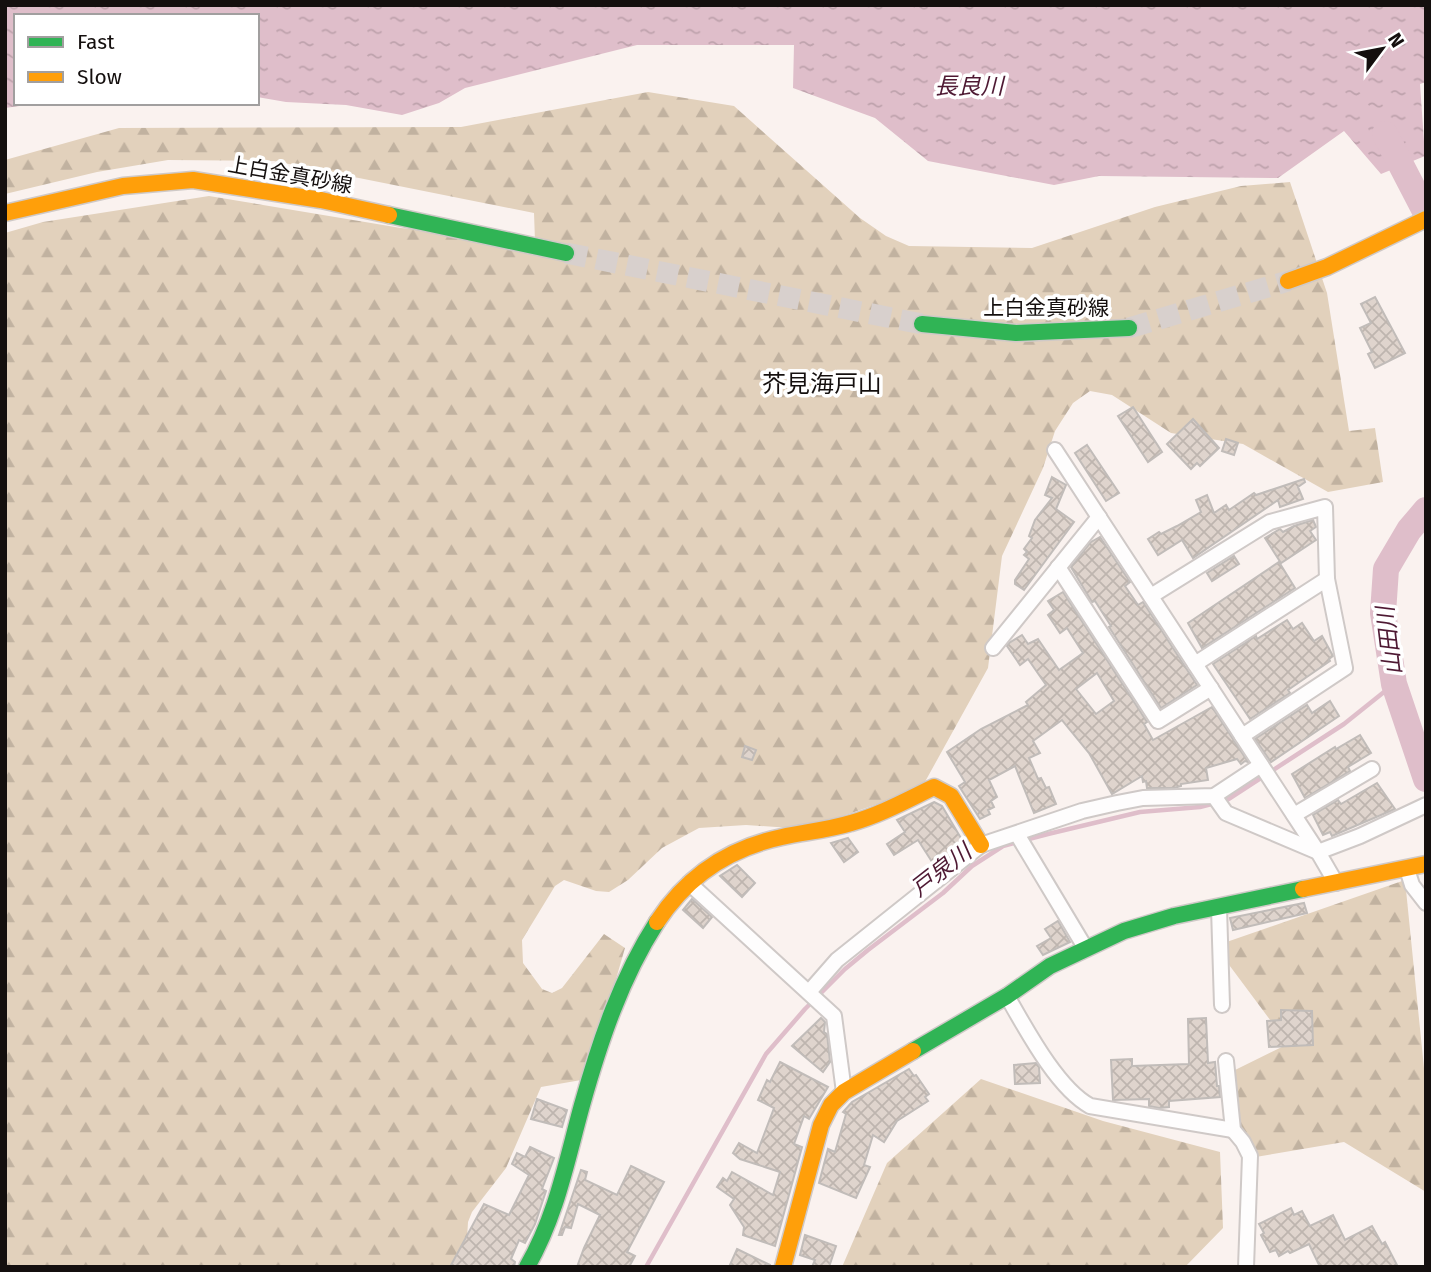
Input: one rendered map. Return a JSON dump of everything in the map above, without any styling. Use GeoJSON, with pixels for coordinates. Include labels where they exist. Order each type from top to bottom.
{"type":"FeatureCollection","features":[{"type":"Feature","properties":{"kind":"street","name":"上白金真砂線"},"geometry":{"type":"LineString","coordinates":[[5,213],[123,186],[193,180],[321,200],[566,253]]}},
{"type":"Feature","properties":{"kind":"street"},"geometry":{"type":"LineString","coordinates":[[1288,281],[1327,267],[1426,219]]}},
{"type":"Feature","properties":{"kind":"street","name":"上白金真砂線"},"geometry":{"type":"LineString","coordinates":[[922,324],[1016,333],[1129,328]]}},
{"type":"Feature","properties":{"kind":"street"},"geometry":{"type":"LineString","coordinates":[[1055,450],[1336,883]]}},
{"type":"Feature","properties":{"kind":"street"},"geometry":{"type":"LineString","coordinates":[[1151,596],[1270,522],[1325,507],[1327,579],[1345,668],[1242,736]]}},
{"type":"Feature","properties":{"kind":"street"},"geometry":{"type":"LineString","coordinates":[[993,648],[1099,517]]}},
{"type":"Feature","properties":{"kind":"street"},"geometry":{"type":"LineString","coordinates":[[1058,567],[1158,721],[1211,688]]}},
{"type":"Feature","properties":{"kind":"street"},"geometry":{"type":"LineString","coordinates":[[1195,664],[1327,579]]}},
{"type":"Feature","properties":{"kind":"street"},"geometry":{"type":"LineString","coordinates":[[1294,816],[1372,769]]}},
{"type":"Feature","properties":{"kind":"street"},"geometry":{"type":"LineString","coordinates":[[1218,802],[1266,773]]}},
{"type":"Feature","properties":{"kind":"street"},"geometry":{"type":"LineString","coordinates":[[527,1267],[550,1223],[607,1023],[630,967],[666,909],[690,883],[721,858],[740,849],[876,816],[934,787],[951,796],[981,845]]}},
{"type":"Feature","properties":{"kind":"street"},"geometry":{"type":"LineString","coordinates":[[816,998],[837,960],[981,845],[1082,811],[1143,798],[1218,802],[1318,852],[1426,805]]}},
{"type":"Feature","properties":{"kind":"street"},"geometry":{"type":"LineString","coordinates":[[1017,834],[1086,949]]}},
{"type":"Feature","properties":{"kind":"street"},"geometry":{"type":"LineString","coordinates":[[783,1267],[821,1125],[831,1105],[844,1093],[1007,996],[1050,966],[1124,931],[1174,916],[1426,864]]}},
{"type":"Feature","properties":{"kind":"street"},"geometry":{"type":"LineString","coordinates":[[1407,869],[1412,885],[1426,904]]}},
{"type":"Feature","properties":{"kind":"street"},"geometry":{"type":"LineString","coordinates":[[690,883],[834,1016],[844,1093]]}},
{"type":"Feature","properties":{"kind":"street"},"geometry":{"type":"LineString","coordinates":[[1219,908],[1222,1005]]}},
{"type":"Feature","properties":{"kind":"street"},"geometry":{"type":"LineString","coordinates":[[1007,996],[1034,1043],[1077,1098],[1090,1106],[1233,1130]]}},
{"type":"Feature","properties":{"kind":"street"},"geometry":{"type":"LineString","coordinates":[[1226,1061],[1233,1130],[1250,1156],[1245,1267]]}},
{"type":"Feature","properties":{"kind":"green space"},"geometry":{"type":"Polygon","coordinates":[[[648,92],[734,106],[860,218],[886,236],[909,246],[1032,248],[1155,207],[1241,186],[1290,182],[1327,293],[1349,431],[1375,428],[1383,482],[1328,492],[1243,444],[1171,433],[1112,395],[1090,391],[1073,403],[1055,431],[1043,468],[1002,556],[988,668],[921,789],[805,829],[746,825],[699,828],[662,848],[628,880],[609,892],[596,891],[564,880],[555,886],[522,940],[523,963],[542,989],[552,993],[562,988],[604,934],[625,948],[587,1079],[541,1087],[506,1168],[472,1212],[468,1222],[466,1256],[460,1267],[5,1267],[5,233],[43,222],[209,196],[401,228],[535,241],[534,213],[274,161],[168,160],[97,172],[5,194],[5,160],[119,128],[461,127],[648,92]]]}},
{"type":"Feature","properties":{"kind":"green space"},"geometry":{"type":"Polygon","coordinates":[[[1405,880],[1426,1088],[1426,1192],[1344,1142],[1244,1159],[1233,1071],[1288,1044],[1215,946],[1405,880]]]}},
{"type":"Feature","properties":{"kind":"green space"},"geometry":{"type":"Polygon","coordinates":[[[981,1079],[1103,1121],[1220,1152],[1223,1228],[1185,1267],[842,1267],[887,1163],[981,1079]]]}},
{"type":"Feature","properties":{"kind":"water","name":"長良川"},"geometry":{"type":"Polygon","coordinates":[[[5,5],[1426,5],[1426,82],[1420,84],[1425,156],[1381,174],[1344,131],[1278,178],[1099,176],[1054,185],[928,161],[875,118],[793,88],[794,45],[637,45],[465,88],[439,103],[402,115],[346,105],[286,102],[259,97],[259,14],[14,14],[14,105],[27,105],[5,108],[5,5]]]}},
{"type":"Feature","properties":{"kind":"building"},"geometry":{"type":"Polygon","coordinates":[[[1375,297],[1405,353],[1375,368],[1368,354],[1372,352],[1360,328],[1371,323],[1361,304],[1375,297]]]}},
{"type":"Feature","properties":{"kind":"building"},"geometry":{"type":"Polygon","coordinates":[[[1133,407],[1162,452],[1148,462],[1118,416],[1133,407]]]}},
{"type":"Feature","properties":{"kind":"building"},"geometry":{"type":"Polygon","coordinates":[[[1193,419],[1219,448],[1200,466],[1197,463],[1191,469],[1167,444],[1193,419]]]}},
{"type":"Feature","properties":{"kind":"building"},"geometry":{"type":"Polygon","coordinates":[[[1226,439],[1238,443],[1234,455],[1222,451],[1226,439]]]}},
{"type":"Feature","properties":{"kind":"building"},"geometry":{"type":"Polygon","coordinates":[[[1087,445],[1119,493],[1106,501],[1075,453],[1087,445]]]}},
{"type":"Feature","properties":{"kind":"building"},"geometry":{"type":"Polygon","coordinates":[[[1052,477],[1066,485],[1056,509],[1074,522],[1024,590],[1015,584],[1015,580],[1029,559],[1024,555],[1027,552],[1024,549],[1032,538],[1029,536],[1035,520],[1052,498],[1045,495],[1052,477]]]}},
{"type":"Feature","properties":{"kind":"building"},"geometry":{"type":"Polygon","coordinates":[[[1304,479],[1305,482],[1298,487],[1303,499],[1280,507],[1278,500],[1193,558],[1182,540],[1158,555],[1148,539],[1201,512],[1196,500],[1207,495],[1214,513],[1226,505],[1229,510],[1254,493],[1256,495],[1304,479]]]}},
{"type":"Feature","properties":{"kind":"building"},"geometry":{"type":"Polygon","coordinates":[[[1313,520],[1316,527],[1310,531],[1316,540],[1281,563],[1265,538],[1280,529],[1283,532],[1313,520]]]}},
{"type":"Feature","properties":{"kind":"building"},"geometry":{"type":"Polygon","coordinates":[[[1100,537],[1130,582],[1125,586],[1138,605],[1143,602],[1197,685],[1161,708],[1071,567],[1091,542],[1100,537]]]}},
{"type":"Feature","properties":{"kind":"building"},"geometry":{"type":"Polygon","coordinates":[[[1234,556],[1239,564],[1212,581],[1207,573],[1234,556]]]}},
{"type":"Feature","properties":{"kind":"building"},"geometry":{"type":"Polygon","coordinates":[[[1279,562],[1295,588],[1202,648],[1188,623],[1279,562]]]}},
{"type":"Feature","properties":{"kind":"building"},"geometry":{"type":"Polygon","coordinates":[[[1063,592],[1147,722],[1144,724],[1153,740],[1212,707],[1248,762],[1241,764],[1237,759],[1206,768],[1208,780],[1181,784],[1174,788],[1147,788],[1142,776],[1112,794],[1089,753],[1062,720],[1033,741],[1040,753],[1029,758],[1038,779],[1041,778],[1046,788],[1049,787],[1056,804],[1034,813],[1015,766],[989,780],[997,797],[991,801],[994,807],[988,810],[990,814],[980,819],[959,786],[965,782],[947,752],[981,729],[1028,705],[1026,702],[1046,685],[1028,659],[1020,665],[1007,646],[1009,643],[1022,635],[1028,644],[1038,639],[1059,670],[1083,653],[1067,628],[1060,633],[1048,615],[1054,610],[1048,601],[1063,592]],[[1097,673],[1076,689],[1096,714],[1114,701],[1097,673]]]}},
{"type":"Feature","properties":{"kind":"building"},"geometry":{"type":"Polygon","coordinates":[[[1287,620],[1293,629],[1302,623],[1314,641],[1322,636],[1333,656],[1330,661],[1288,690],[1290,693],[1250,719],[1213,664],[1287,620]]]}},
{"type":"Feature","properties":{"kind":"building"},"geometry":{"type":"Polygon","coordinates":[[[1330,701],[1339,716],[1271,762],[1255,739],[1307,705],[1312,713],[1330,701]]]}},
{"type":"Feature","properties":{"kind":"building"},"geometry":{"type":"Polygon","coordinates":[[[1360,735],[1371,753],[1348,767],[1350,771],[1305,798],[1292,774],[1360,735]]]}},
{"type":"Feature","properties":{"kind":"building"},"geometry":{"type":"Polygon","coordinates":[[[745,746],[756,750],[752,760],[742,757],[745,746]]]}},
{"type":"Feature","properties":{"kind":"building"},"geometry":{"type":"Polygon","coordinates":[[[1377,783],[1395,809],[1332,836],[1330,832],[1323,835],[1313,815],[1338,800],[1341,804],[1377,783]]]}},
{"type":"Feature","properties":{"kind":"building"},"geometry":{"type":"Polygon","coordinates":[[[934,802],[942,806],[965,845],[936,868],[918,840],[894,855],[887,844],[905,832],[897,820],[934,802]]]}},
{"type":"Feature","properties":{"kind":"building"},"geometry":{"type":"Polygon","coordinates":[[[848,838],[858,852],[844,862],[831,843],[848,838]]]}},
{"type":"Feature","properties":{"kind":"building"},"geometry":{"type":"Polygon","coordinates":[[[737,865],[755,883],[742,897],[720,876],[737,865]]]}},
{"type":"Feature","properties":{"kind":"building"},"geometry":{"type":"Polygon","coordinates":[[[692,899],[712,917],[703,928],[683,910],[692,899]]]}},
{"type":"Feature","properties":{"kind":"building"},"geometry":{"type":"Polygon","coordinates":[[[1304,903],[1307,913],[1233,930],[1230,918],[1304,903]]]}},
{"type":"Feature","properties":{"kind":"building"},"geometry":{"type":"Polygon","coordinates":[[[1058,921],[1070,942],[1043,955],[1037,946],[1051,938],[1045,929],[1058,921]]]}},
{"type":"Feature","properties":{"kind":"building"},"geometry":{"type":"Polygon","coordinates":[[[1281,1010],[1312,1011],[1313,1045],[1269,1047],[1267,1021],[1281,1020],[1281,1010]]]}},
{"type":"Feature","properties":{"kind":"building"},"geometry":{"type":"Polygon","coordinates":[[[821,1018],[825,1022],[824,1032],[827,1034],[830,1062],[823,1072],[792,1046],[821,1018]]]}},
{"type":"Feature","properties":{"kind":"building"},"geometry":{"type":"Polygon","coordinates":[[[1206,1018],[1208,1063],[1215,1062],[1220,1097],[1169,1101],[1169,1107],[1159,1108],[1149,1106],[1149,1099],[1113,1100],[1111,1060],[1132,1059],[1132,1066],[1189,1064],[1188,1019],[1206,1018]]]}},
{"type":"Feature","properties":{"kind":"building"},"geometry":{"type":"Polygon","coordinates":[[[780,1062],[828,1087],[809,1119],[804,1116],[794,1144],[802,1147],[775,1246],[743,1235],[744,1227],[730,1205],[734,1199],[717,1187],[723,1178],[727,1181],[732,1172],[773,1195],[780,1172],[740,1159],[733,1153],[739,1143],[757,1153],[774,1108],[758,1100],[767,1080],[770,1082],[780,1062]]]}},
{"type":"Feature","properties":{"kind":"building"},"geometry":{"type":"Polygon","coordinates":[[[1036,1063],[1039,1067],[1040,1083],[1015,1084],[1014,1065],[1036,1063]]]}},
{"type":"Feature","properties":{"kind":"building"},"geometry":{"type":"Polygon","coordinates":[[[909,1069],[929,1094],[925,1097],[928,1101],[897,1121],[884,1142],[873,1135],[864,1165],[870,1167],[856,1198],[819,1183],[828,1149],[835,1152],[846,1114],[843,1112],[852,1102],[909,1069]]]}},
{"type":"Feature","properties":{"kind":"building"},"geometry":{"type":"Polygon","coordinates":[[[537,1099],[567,1110],[562,1127],[531,1119],[537,1099]]]}},
{"type":"Feature","properties":{"kind":"building"},"geometry":{"type":"Polygon","coordinates":[[[530,1147],[554,1158],[542,1189],[546,1191],[535,1224],[525,1243],[519,1240],[511,1259],[515,1262],[514,1267],[450,1267],[484,1204],[509,1215],[529,1175],[512,1164],[517,1153],[525,1157],[530,1147]]]}},
{"type":"Feature","properties":{"kind":"building"},"geometry":{"type":"Polygon","coordinates":[[[631,1166],[664,1182],[627,1252],[635,1256],[629,1267],[577,1267],[600,1215],[578,1204],[571,1228],[565,1227],[562,1235],[559,1235],[581,1170],[587,1172],[585,1180],[617,1195],[631,1166]]]}},
{"type":"Feature","properties":{"kind":"building"},"geometry":{"type":"Polygon","coordinates":[[[1291,1208],[1294,1215],[1302,1211],[1310,1226],[1333,1215],[1345,1240],[1372,1226],[1382,1244],[1385,1242],[1398,1267],[1320,1267],[1309,1244],[1279,1256],[1276,1250],[1270,1252],[1261,1235],[1264,1233],[1259,1224],[1291,1208]]]}},
{"type":"Feature","properties":{"kind":"building"},"geometry":{"type":"Polygon","coordinates":[[[805,1235],[836,1246],[829,1267],[812,1267],[815,1260],[800,1255],[805,1235]]]}},
{"type":"Feature","properties":{"kind":"building"},"geometry":{"type":"Polygon","coordinates":[[[737,1249],[770,1265],[770,1267],[729,1267],[737,1249]]]}},
{"type":"Feature","properties":{"kind":"waterway","name":"山田川"},"geometry":{"type":"LineString","coordinates":[[1385,134],[1426,213]]}},
{"type":"Feature","properties":{"kind":"waterway","name":"山田川"},"geometry":{"type":"LineString","coordinates":[[1426,510],[1409,530],[1386,569],[1383,613],[1394,684],[1426,779]]}},
{"type":"Feature","properties":{"kind":"waterway","name":"戸泉川"},"geometry":{"type":"LineString","coordinates":[[646,1267],[766,1054],[845,969],[943,893],[972,866],[1003,846],[1048,834],[1140,812],[1200,807],[1227,800],[1344,724],[1394,684]]}},
{"type":"Feature","properties":{"kind":"tunnel"},"geometry":{"type":"LineString","coordinates":[[566,253],[922,324]]}},
{"type":"Feature","properties":{"kind":"tunnel"},"geometry":{"type":"LineString","coordinates":[[1129,328],[1288,281]]}},
{"type":"Feature","properties":{"kind":"traffic: fast"},"geometry":{"type":"LineString","coordinates":[[389,215],[566,253]]}},
{"type":"Feature","properties":{"kind":"traffic: fast"},"geometry":{"type":"LineString","coordinates":[[922,324],[1016,333],[1129,328]]}},
{"type":"Feature","properties":{"kind":"traffic: fast"},"geometry":{"type":"LineString","coordinates":[[913,1051],[1007,996],[1050,966],[1124,931],[1174,916],[1303,889]]}},
{"type":"Feature","properties":{"kind":"traffic: fast"},"geometry":{"type":"LineString","coordinates":[[527,1267],[553,1208],[589,1081],[613,1010],[633,965],[657,922]]}},
{"type":"Feature","properties":{"kind":"traffic: slow"},"geometry":{"type":"LineString","coordinates":[[5,213],[123,186],[193,180],[321,200],[389,215]]}},
{"type":"Feature","properties":{"kind":"traffic: slow"},"geometry":{"type":"LineString","coordinates":[[1288,281],[1327,267],[1426,219]]}},
{"type":"Feature","properties":{"kind":"traffic: slow"},"geometry":{"type":"LineString","coordinates":[[657,922],[696,878],[711,866],[744,848],[862,820],[934,787],[951,796],[981,845]]}},
{"type":"Feature","properties":{"kind":"traffic: slow"},"geometry":{"type":"LineString","coordinates":[[1303,889],[1426,864]]}},
{"type":"Feature","properties":{"kind":"traffic: slow"},"geometry":{"type":"LineString","coordinates":[[783,1267],[821,1125],[831,1105],[844,1092],[913,1051]]}},
{"type":"Feature","properties":{"kind":"district","name":"芥見海戸山"},"geometry":{"type":"Point","coordinates":[822,384]}}]}
